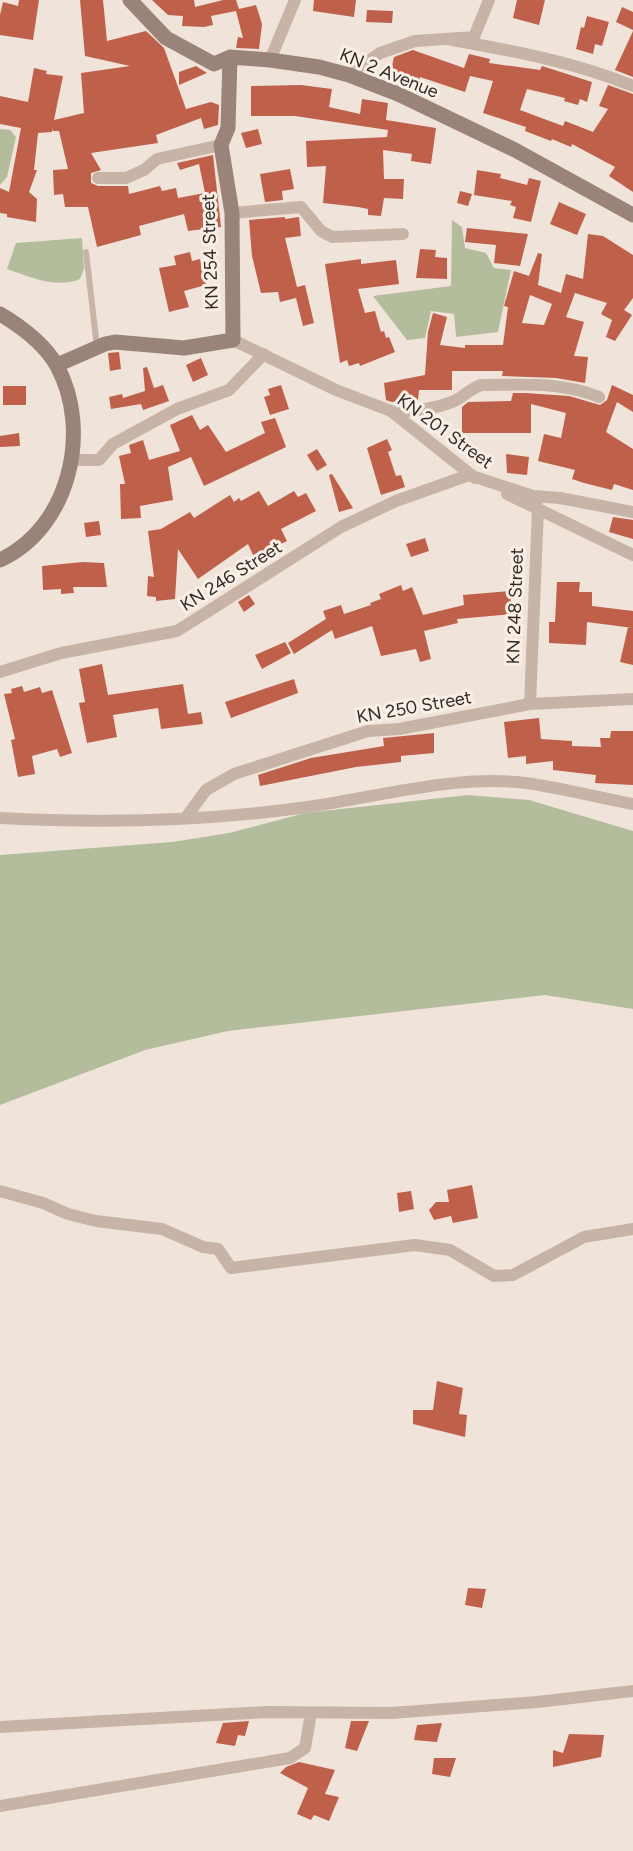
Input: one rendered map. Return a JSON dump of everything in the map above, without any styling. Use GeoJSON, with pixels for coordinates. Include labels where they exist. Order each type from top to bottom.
{"type":"FeatureCollection","features":[{"type":"Feature","properties":{"kind":"main road","name":"KN 2 Avenue"},"geometry":{"type":"LineString","coordinates":[[130,0],[166,38],[214,64],[230,57],[270,60],[319,67],[349,75],[398,94],[572,178],[601,199],[626,208],[633,215]]}},
{"type":"Feature","properties":{"kind":"main road","name":"KN 254 Street"},"geometry":{"type":"LineString","coordinates":[[230,57],[228,128],[221,145],[232,213],[233,340]]}},
{"type":"Feature","properties":{"kind":"main road"},"geometry":{"type":"LineString","coordinates":[[0,314],[20,325],[57,365],[74,421],[71,460],[66,485],[49,517],[13,554],[0,560]]}},
{"type":"Feature","properties":{"kind":"main road"},"geometry":{"type":"LineString","coordinates":[[57,365],[115,342],[184,348],[233,340]]}},
{"type":"Feature","properties":{"kind":"street"},"geometry":{"type":"LineString","coordinates":[[270,60],[295,0]]}},
{"type":"Feature","properties":{"kind":"street"},"geometry":{"type":"LineString","coordinates":[[349,75],[380,53],[415,41],[474,37],[489,0]]}},
{"type":"Feature","properties":{"kind":"street"},"geometry":{"type":"LineString","coordinates":[[452,40],[586,68],[633,86]]}},
{"type":"Feature","properties":{"kind":"street"},"geometry":{"type":"LineString","coordinates":[[98,178],[126,178],[144,170],[157,159],[221,145]]}},
{"type":"Feature","properties":{"kind":"street"},"geometry":{"type":"LineString","coordinates":[[232,213],[301,207],[321,231],[332,237],[403,234]]}},
{"type":"Feature","properties":{"kind":"street","name":"KN 201 Street"},"geometry":{"type":"LineString","coordinates":[[233,340],[336,390],[391,411],[469,475],[633,555]]}},
{"type":"Feature","properties":{"kind":"street"},"geometry":{"type":"LineString","coordinates":[[71,460],[99,460],[112,444],[177,408],[229,390],[264,354]]}},
{"type":"Feature","properties":{"kind":"street"},"geometry":{"type":"LineString","coordinates":[[391,411],[421,410],[452,402],[470,388],[481,385],[557,384],[599,397]]}},
{"type":"Feature","properties":{"kind":"street"},"geometry":{"type":"LineString","coordinates":[[469,475],[533,496],[560,498],[633,512]]}},
{"type":"Feature","properties":{"kind":"street","name":"KN 246 Street"},"geometry":{"type":"LineString","coordinates":[[0,672],[61,653],[177,632],[341,527],[396,501],[469,475]]}},
{"type":"Feature","properties":{"kind":"street"},"geometry":{"type":"LineString","coordinates":[[533,496],[538,509]]}},
{"type":"Feature","properties":{"kind":"street","name":"KN 248 Street"},"geometry":{"type":"LineString","coordinates":[[530,704],[538,509]]}},
{"type":"Feature","properties":{"kind":"street","name":"KN 250 Street"},"geometry":{"type":"LineString","coordinates":[[188,816],[206,790],[244,771],[368,731],[399,729],[530,704],[633,699]]}},
{"type":"Feature","properties":{"kind":"street"},"geometry":{"type":"LineString","coordinates":[[0,818],[113,821],[188,816],[299,808],[446,785],[516,782],[633,804]]}},
{"type":"Feature","properties":{"kind":"street"},"geometry":{"type":"LineString","coordinates":[[0,1191],[96,1221],[162,1229],[203,1247],[218,1248],[231,1268],[415,1245],[450,1250],[494,1276],[513,1275],[584,1237],[633,1229]]}},
{"type":"Feature","properties":{"kind":"street"},"geometry":{"type":"LineString","coordinates":[[0,1727],[190,1715],[391,1713],[537,1702],[633,1691]]}},
{"type":"Feature","properties":{"kind":"street"},"geometry":{"type":"LineString","coordinates":[[0,1806],[291,1758],[305,1748],[311,1713]]}},
{"type":"Feature","properties":{"kind":"lane"},"geometry":{"type":"LineString","coordinates":[[86,252],[97,348]]}},
{"type":"Feature","properties":{"kind":"green space"},"geometry":{"type":"Polygon","coordinates":[[[0,129],[10,130],[16,137],[7,177],[0,185],[0,129]]]}},
{"type":"Feature","properties":{"kind":"green space"},"geometry":{"type":"Polygon","coordinates":[[[452,220],[462,227],[465,248],[486,253],[494,268],[511,270],[498,332],[456,337],[454,314],[431,311],[425,338],[407,340],[373,296],[451,286],[452,220]]]}},
{"type":"Feature","properties":{"kind":"green space"},"geometry":{"type":"Polygon","coordinates":[[[82,238],[84,269],[80,279],[62,283],[52,282],[7,269],[16,243],[82,238]]]}},
{"type":"Feature","properties":{"kind":"green space"},"geometry":{"type":"Polygon","coordinates":[[[468,795],[529,800],[633,831],[633,1009],[545,995],[228,1031],[145,1050],[0,1105],[0,855],[172,842],[229,833],[305,813],[468,795]]]}},
{"type":"Feature","properties":{"kind":"building"},"geometry":{"type":"Polygon","coordinates":[[[19,0],[39,0],[33,40],[0,35],[0,15],[3,2],[18,6],[19,0]]]}},
{"type":"Feature","properties":{"kind":"building"},"geometry":{"type":"Polygon","coordinates":[[[80,0],[103,0],[107,41],[146,31],[164,48],[186,109],[211,102],[219,105],[218,125],[204,129],[201,118],[156,135],[158,143],[91,153],[101,170],[91,173],[91,183],[98,186],[128,186],[129,194],[160,186],[162,191],[176,188],[178,198],[205,193],[199,164],[180,170],[177,163],[213,155],[221,227],[188,231],[184,214],[139,226],[141,235],[97,247],[88,207],[65,207],[63,194],[54,195],[53,170],[68,169],[59,131],[53,131],[53,128],[52,132],[38,133],[34,170],[37,170],[29,192],[37,199],[36,222],[7,217],[7,214],[0,213],[0,188],[9,192],[21,128],[0,124],[0,96],[28,102],[34,68],[47,71],[46,74],[63,76],[54,120],[84,113],[81,73],[130,66],[85,56],[80,0]]]}},
{"type":"Feature","properties":{"kind":"building"},"geometry":{"type":"Polygon","coordinates":[[[152,0],[194,0],[195,7],[223,0],[236,0],[239,9],[256,5],[262,24],[259,49],[236,48],[238,37],[243,38],[236,11],[211,16],[213,25],[182,26],[183,16],[168,15],[152,0]]]}},
{"type":"Feature","properties":{"kind":"building"},"geometry":{"type":"Polygon","coordinates":[[[314,0],[356,0],[354,17],[313,11],[314,0]]]}},
{"type":"Feature","properties":{"kind":"building"},"geometry":{"type":"Polygon","coordinates":[[[517,0],[545,0],[539,25],[513,18],[517,0]]]}},
{"type":"Feature","properties":{"kind":"building"},"geometry":{"type":"Polygon","coordinates":[[[622,7],[633,12],[633,30],[616,22],[622,7]]]}},
{"type":"Feature","properties":{"kind":"building"},"geometry":{"type":"Polygon","coordinates":[[[367,10],[393,11],[392,23],[366,22],[367,10]]]}},
{"type":"Feature","properties":{"kind":"building"},"geometry":{"type":"Polygon","coordinates":[[[587,16],[609,22],[602,46],[595,44],[593,54],[576,49],[581,27],[584,28],[587,16]]]}},
{"type":"Feature","properties":{"kind":"building"},"geometry":{"type":"Polygon","coordinates":[[[633,31],[633,77],[615,70],[633,31]]]}},
{"type":"Feature","properties":{"kind":"building"},"geometry":{"type":"Polygon","coordinates":[[[413,50],[464,68],[469,54],[490,59],[489,63],[540,70],[542,66],[592,82],[587,102],[580,99],[578,105],[564,101],[565,98],[527,89],[520,110],[563,126],[565,121],[593,132],[608,109],[599,106],[608,85],[633,94],[633,192],[609,176],[615,167],[572,144],[571,147],[552,139],[551,141],[525,131],[526,127],[483,113],[493,81],[470,76],[465,92],[420,77],[419,82],[390,75],[394,57],[413,50]]]}},
{"type":"Feature","properties":{"kind":"building"},"geometry":{"type":"Polygon","coordinates":[[[196,66],[207,73],[179,85],[179,72],[196,66]]]}},
{"type":"Feature","properties":{"kind":"building"},"geometry":{"type":"Polygon","coordinates":[[[301,85],[332,89],[329,107],[360,114],[362,99],[388,103],[386,120],[436,128],[431,164],[411,161],[412,154],[383,150],[384,179],[404,179],[403,199],[384,198],[381,216],[368,215],[368,209],[323,203],[326,166],[307,167],[306,141],[387,137],[388,130],[295,116],[251,116],[251,86],[301,85]]]}},
{"type":"Feature","properties":{"kind":"building"},"geometry":{"type":"Polygon","coordinates":[[[258,129],[262,144],[246,148],[241,133],[258,129]]]}},
{"type":"Feature","properties":{"kind":"building"},"geometry":{"type":"Polygon","coordinates":[[[290,169],[294,189],[282,191],[283,200],[265,202],[260,174],[290,169]]]}},
{"type":"Feature","properties":{"kind":"building"},"geometry":{"type":"Polygon","coordinates":[[[477,170],[501,174],[500,178],[527,185],[529,178],[541,181],[531,222],[513,218],[516,207],[510,205],[512,201],[474,195],[477,170]]]}},
{"type":"Feature","properties":{"kind":"building"},"geometry":{"type":"Polygon","coordinates":[[[460,191],[472,194],[468,206],[457,203],[460,191]]]}},
{"type":"Feature","properties":{"kind":"building"},"geometry":{"type":"Polygon","coordinates":[[[559,202],[586,214],[577,235],[550,224],[559,202]]]}},
{"type":"Feature","properties":{"kind":"building"},"geometry":{"type":"Polygon","coordinates":[[[285,217],[285,219],[299,217],[301,236],[285,238],[297,287],[305,285],[314,323],[303,326],[296,298],[280,302],[278,292],[261,293],[252,256],[249,220],[285,217]]]}},
{"type":"Feature","properties":{"kind":"building"},"geometry":{"type":"Polygon","coordinates":[[[467,228],[528,234],[520,266],[494,263],[496,245],[465,242],[467,228]]]}},
{"type":"Feature","properties":{"kind":"building"},"geometry":{"type":"Polygon","coordinates":[[[588,234],[603,236],[633,255],[633,298],[624,310],[632,315],[615,341],[606,337],[612,320],[601,314],[607,303],[575,293],[566,317],[584,322],[574,356],[588,357],[585,383],[556,378],[502,376],[503,371],[452,371],[452,390],[419,390],[418,400],[392,402],[386,400],[384,383],[425,375],[428,332],[433,313],[447,317],[440,345],[465,348],[465,345],[503,345],[508,307],[504,306],[514,271],[529,276],[538,253],[542,254],[538,285],[561,293],[566,274],[583,279],[588,234]],[[530,295],[522,323],[544,325],[552,304],[530,295]]]}},
{"type":"Feature","properties":{"kind":"building"},"geometry":{"type":"Polygon","coordinates":[[[420,249],[436,250],[435,257],[447,258],[447,279],[416,278],[420,249]]]}},
{"type":"Feature","properties":{"kind":"building"},"geometry":{"type":"Polygon","coordinates":[[[190,252],[192,261],[200,259],[206,285],[184,291],[189,307],[169,312],[159,268],[176,265],[174,256],[190,252]]]}},
{"type":"Feature","properties":{"kind":"building"},"geometry":{"type":"Polygon","coordinates":[[[361,259],[361,264],[396,260],[399,284],[358,289],[365,313],[375,311],[381,332],[384,331],[386,338],[389,337],[395,352],[360,366],[359,363],[349,366],[347,360],[340,363],[325,264],[361,259]]]}},
{"type":"Feature","properties":{"kind":"building"},"geometry":{"type":"Polygon","coordinates":[[[119,352],[121,369],[110,371],[108,353],[119,352]]]}},
{"type":"Feature","properties":{"kind":"building"},"geometry":{"type":"Polygon","coordinates":[[[201,358],[208,375],[193,382],[186,365],[201,358]]]}},
{"type":"Feature","properties":{"kind":"building"},"geometry":{"type":"Polygon","coordinates":[[[147,367],[154,388],[163,385],[169,401],[143,410],[141,404],[111,409],[109,397],[122,394],[123,398],[145,391],[143,368],[147,367]]]}},
{"type":"Feature","properties":{"kind":"building"},"geometry":{"type":"Polygon","coordinates":[[[281,385],[289,409],[270,415],[264,397],[270,395],[268,389],[281,385]]]}},
{"type":"Feature","properties":{"kind":"building"},"geometry":{"type":"Polygon","coordinates":[[[612,385],[633,395],[633,412],[617,402],[606,432],[633,449],[633,490],[614,484],[612,490],[584,483],[572,479],[575,470],[538,461],[544,434],[561,438],[566,413],[531,404],[531,433],[462,433],[462,407],[468,402],[511,401],[513,393],[526,393],[569,396],[600,405],[607,400],[612,385]]]}},
{"type":"Feature","properties":{"kind":"building"},"geometry":{"type":"Polygon","coordinates":[[[3,386],[26,386],[26,405],[3,405],[3,386]]]}},
{"type":"Feature","properties":{"kind":"building"},"geometry":{"type":"Polygon","coordinates":[[[192,415],[200,430],[208,425],[226,452],[265,433],[261,422],[275,418],[286,447],[204,486],[191,457],[168,467],[173,500],[140,506],[141,518],[121,519],[120,484],[125,484],[119,456],[131,453],[129,445],[143,440],[149,460],[180,451],[170,425],[192,415]]]}},
{"type":"Feature","properties":{"kind":"building"},"geometry":{"type":"Polygon","coordinates":[[[19,433],[20,446],[0,447],[0,436],[19,433]]]}},
{"type":"Feature","properties":{"kind":"building"},"geometry":{"type":"Polygon","coordinates":[[[387,439],[392,450],[388,452],[396,476],[401,475],[405,487],[381,495],[367,448],[387,439]]]}},
{"type":"Feature","properties":{"kind":"building"},"geometry":{"type":"Polygon","coordinates":[[[317,449],[327,465],[317,471],[307,455],[317,449]]]}},
{"type":"Feature","properties":{"kind":"building"},"geometry":{"type":"Polygon","coordinates":[[[506,454],[529,457],[527,475],[507,473],[506,454]]]}},
{"type":"Feature","properties":{"kind":"building"},"geometry":{"type":"Polygon","coordinates":[[[332,474],[353,508],[339,512],[329,475],[332,474]]]}},
{"type":"Feature","properties":{"kind":"building"},"geometry":{"type":"Polygon","coordinates":[[[259,491],[268,506],[294,491],[298,497],[306,493],[316,511],[281,529],[287,541],[254,557],[248,544],[198,579],[178,549],[175,599],[156,601],[156,597],[147,596],[148,576],[154,577],[148,531],[161,529],[190,512],[194,518],[230,495],[234,502],[239,498],[241,501],[259,491]]]}},
{"type":"Feature","properties":{"kind":"building"},"geometry":{"type":"Polygon","coordinates":[[[613,517],[633,520],[633,539],[609,532],[613,517]]]}},
{"type":"Feature","properties":{"kind":"building"},"geometry":{"type":"Polygon","coordinates":[[[99,521],[101,535],[86,537],[84,523],[99,521]]]}},
{"type":"Feature","properties":{"kind":"building"},"geometry":{"type":"Polygon","coordinates":[[[425,538],[429,551],[411,557],[406,544],[425,538]]]}},
{"type":"Feature","properties":{"kind":"building"},"geometry":{"type":"Polygon","coordinates":[[[83,562],[104,563],[107,587],[73,587],[74,593],[61,594],[61,589],[43,590],[42,566],[83,562]]]}},
{"type":"Feature","properties":{"kind":"building"},"geometry":{"type":"Polygon","coordinates":[[[557,582],[580,582],[579,592],[592,592],[592,606],[633,611],[633,628],[587,622],[586,645],[549,643],[549,622],[555,622],[557,582]]]}},
{"type":"Feature","properties":{"kind":"building"},"geometry":{"type":"Polygon","coordinates":[[[401,585],[403,591],[412,587],[423,615],[464,605],[463,595],[510,591],[512,614],[457,619],[458,623],[424,631],[431,659],[420,662],[416,649],[381,656],[372,626],[335,639],[332,630],[294,654],[288,643],[326,619],[323,611],[341,605],[344,614],[371,605],[370,603],[381,599],[379,594],[401,585]]]}},
{"type":"Feature","properties":{"kind":"building"},"geometry":{"type":"Polygon","coordinates":[[[249,595],[255,604],[244,612],[238,602],[249,595]]]}},
{"type":"Feature","properties":{"kind":"building"},"geometry":{"type":"Polygon","coordinates":[[[628,627],[633,628],[633,665],[620,662],[628,627]]]}},
{"type":"Feature","properties":{"kind":"building"},"geometry":{"type":"Polygon","coordinates":[[[285,642],[291,653],[262,669],[255,655],[285,642]]]}},
{"type":"Feature","properties":{"kind":"building"},"geometry":{"type":"Polygon","coordinates":[[[102,664],[108,695],[183,684],[188,714],[201,712],[203,724],[161,729],[158,708],[113,715],[117,737],[87,743],[79,703],[85,702],[79,669],[102,664]]]}},
{"type":"Feature","properties":{"kind":"building"},"geometry":{"type":"Polygon","coordinates":[[[294,679],[298,693],[231,718],[225,702],[294,679]]]}},
{"type":"Feature","properties":{"kind":"building"},"geometry":{"type":"Polygon","coordinates":[[[22,686],[24,692],[40,687],[42,693],[52,690],[72,753],[60,757],[57,749],[32,756],[35,774],[18,777],[11,740],[15,739],[4,694],[12,693],[11,689],[22,686]]]}},
{"type":"Feature","properties":{"kind":"building"},"geometry":{"type":"Polygon","coordinates":[[[539,718],[541,739],[572,741],[572,746],[601,747],[600,738],[610,738],[611,731],[633,731],[633,785],[595,783],[596,775],[553,770],[553,761],[526,764],[526,756],[508,758],[504,722],[539,718]]]}},
{"type":"Feature","properties":{"kind":"building"},"geometry":{"type":"Polygon","coordinates":[[[434,733],[434,753],[401,756],[401,762],[356,767],[260,786],[258,775],[311,758],[384,746],[383,738],[434,733]]]}},
{"type":"Feature","properties":{"kind":"building"},"geometry":{"type":"Polygon","coordinates":[[[472,1185],[478,1218],[453,1223],[451,1216],[434,1220],[429,1210],[436,1202],[449,1202],[447,1190],[472,1185]]]}},
{"type":"Feature","properties":{"kind":"building"},"geometry":{"type":"Polygon","coordinates":[[[411,1191],[414,1209],[399,1212],[397,1193],[411,1191]]]}},
{"type":"Feature","properties":{"kind":"building"},"geometry":{"type":"Polygon","coordinates":[[[437,1381],[463,1388],[459,1414],[467,1415],[465,1437],[413,1424],[413,1410],[433,1410],[437,1381]]]}},
{"type":"Feature","properties":{"kind":"building"},"geometry":{"type":"Polygon","coordinates":[[[468,1588],[486,1589],[482,1608],[465,1605],[468,1588]]]}},
{"type":"Feature","properties":{"kind":"building"},"geometry":{"type":"Polygon","coordinates":[[[249,1721],[245,1736],[238,1735],[235,1746],[216,1743],[223,1723],[249,1721]]]}},
{"type":"Feature","properties":{"kind":"building"},"geometry":{"type":"Polygon","coordinates":[[[351,1721],[369,1721],[357,1751],[345,1748],[351,1721]]]}},
{"type":"Feature","properties":{"kind":"building"},"geometry":{"type":"Polygon","coordinates":[[[442,1723],[437,1742],[414,1740],[417,1725],[442,1723]]]}},
{"type":"Feature","properties":{"kind":"building"},"geometry":{"type":"Polygon","coordinates":[[[569,1734],[604,1735],[601,1757],[553,1767],[553,1750],[563,1753],[569,1734]]]}},
{"type":"Feature","properties":{"kind":"building"},"geometry":{"type":"Polygon","coordinates":[[[434,1758],[456,1758],[450,1777],[432,1774],[434,1758]]]}},
{"type":"Feature","properties":{"kind":"building"},"geometry":{"type":"Polygon","coordinates":[[[299,1762],[335,1770],[325,1794],[339,1797],[329,1821],[314,1815],[311,1820],[297,1814],[308,1788],[280,1773],[286,1767],[299,1762]]]}}]}
